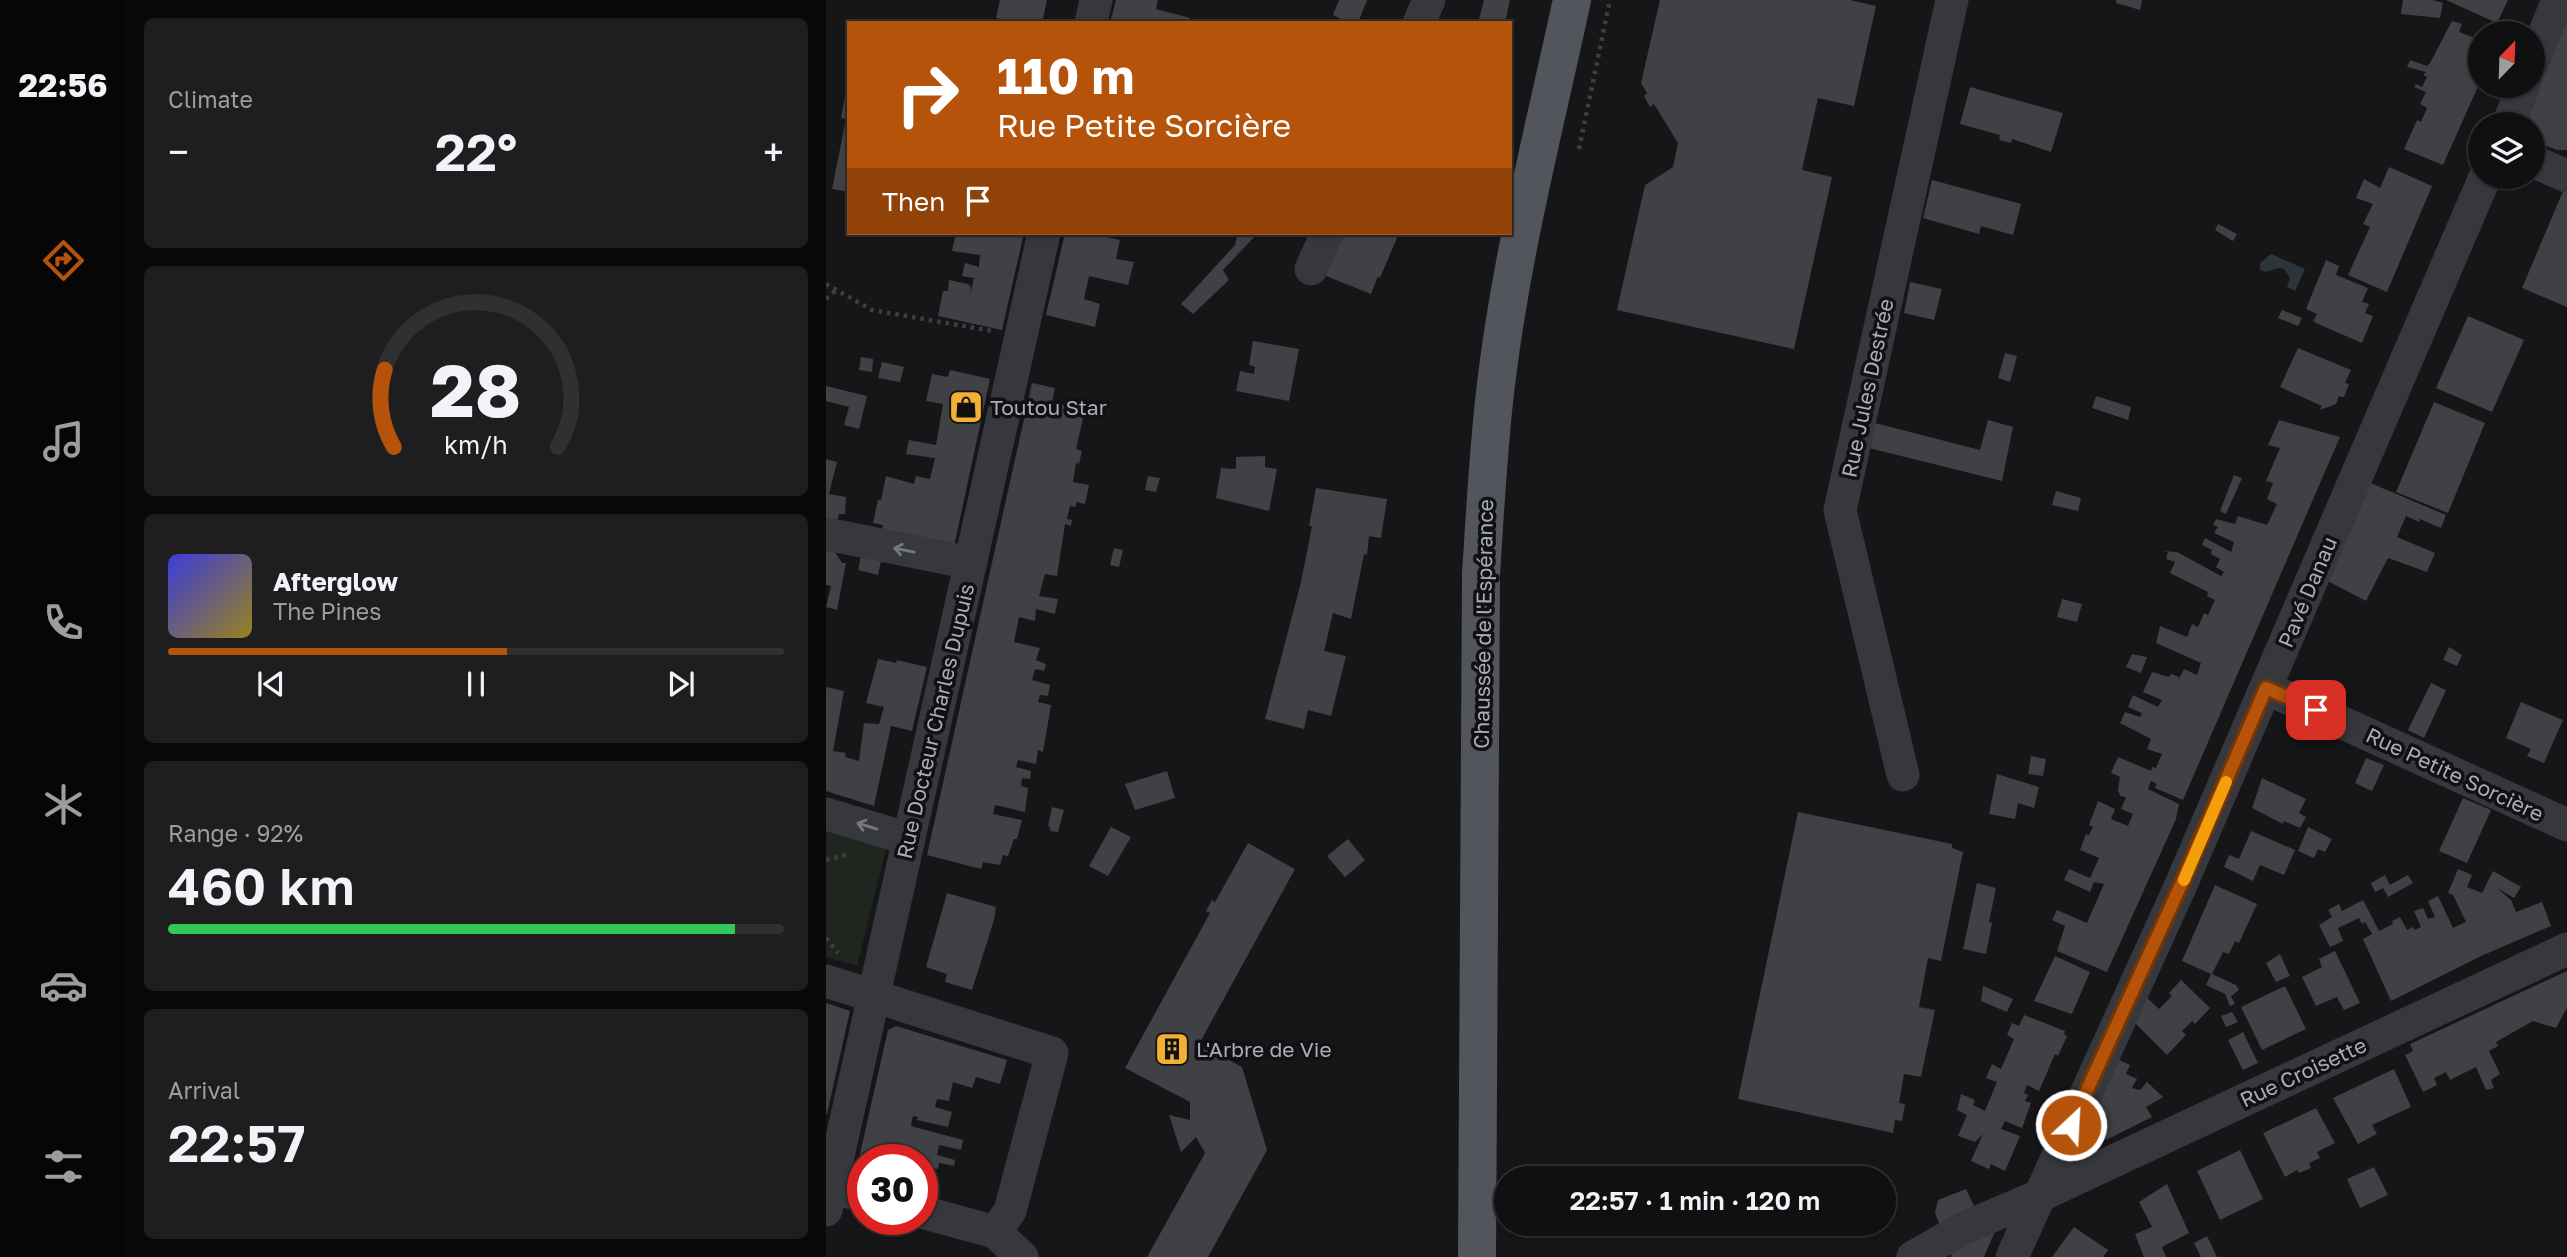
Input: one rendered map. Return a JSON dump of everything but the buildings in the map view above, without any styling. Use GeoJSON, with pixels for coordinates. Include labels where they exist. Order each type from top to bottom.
{"type":"FeatureCollection","features":[{"type":"Feature","properties":{"kind":"main road","name":"Chaussée de l'Espérance"},"geometry":{"type":"LineString","coordinates":[[1477,1257],[1481,574],[1487,478],[1495,392],[1508,306],[1532,180],[1572,0]]}},
{"type":"Feature","properties":{"kind":"street"},"geometry":{"type":"LineString","coordinates":[[1091,21],[1096,0]]}},
{"type":"Feature","properties":{"kind":"street"},"geometry":{"type":"LineString","coordinates":[[1420,21],[1429,0]]}},
{"type":"Feature","properties":{"kind":"street","name":"Rue Jules Destrée"},"geometry":{"type":"LineString","coordinates":[[1903,775],[1840,510],[1952,0]]}},
{"type":"Feature","properties":{"kind":"street"},"geometry":{"type":"LineString","coordinates":[[2545,32],[2558,0]]}},
{"type":"Feature","properties":{"kind":"street"},"geometry":{"type":"LineString","coordinates":[[2545,167],[2567,176]]}},
{"type":"Feature","properties":{"kind":"street","name":"Pavé Danau"},"geometry":{"type":"LineString","coordinates":[[2012,1257],[2180,887],[2481,189]]}},
{"type":"Feature","properties":{"kind":"street","name":"Rue Docteur Charles Dupuis"},"geometry":{"type":"LineString","coordinates":[[828,1198],[1044,235]]}},
{"type":"Feature","properties":{"kind":"street"},"geometry":{"type":"LineString","coordinates":[[1311,269],[1326,235]]}},
{"type":"Feature","properties":{"kind":"street"},"geometry":{"type":"LineString","coordinates":[[826,534],[971,563]]}},
{"type":"Feature","properties":{"kind":"street","name":"Rue Petite Sorcière"},"geometry":{"type":"LineString","coordinates":[[2266,688],[2567,825]]}},
{"type":"Feature","properties":{"kind":"street"},"geometry":{"type":"LineString","coordinates":[[826,814],[909,839]]}},
{"type":"Feature","properties":{"kind":"street","name":"Rue Croisette"},"geometry":{"type":"LineString","coordinates":[[1913,1257],[1964,1228],[2039,1196],[2567,949]]}},
{"type":"Feature","properties":{"kind":"street"},"geometry":{"type":"LineString","coordinates":[[826,981],[1052,1053],[1010,1211],[995,1232]]}},
{"type":"Feature","properties":{"kind":"street"},"geometry":{"type":"LineString","coordinates":[[828,1198],[847,1197]]}},
{"type":"Feature","properties":{"kind":"street"},"geometry":{"type":"LineString","coordinates":[[938,1216],[995,1232],[1022,1257]]}},
{"type":"Feature","properties":{"kind":"path"},"geometry":{"type":"LineString","coordinates":[[1579,149],[1610,0]]}},
{"type":"Feature","properties":{"kind":"path"},"geometry":{"type":"LineString","coordinates":[[826,285],[872,310],[1021,336]]}},
{"type":"Feature","properties":{"kind":"path"},"geometry":{"type":"LineString","coordinates":[[826,299],[836,290]]}},
{"type":"Feature","properties":{"kind":"shaded area"},"geometry":{"type":"Polygon","coordinates":[[[2271,254],[2305,269],[2295,291],[2287,287],[2290,278],[2284,269],[2266,272],[2260,270],[2260,263],[2271,254]]]}},
{"type":"Feature","properties":{"kind":"shaded area"},"geometry":{"type":"Polygon","coordinates":[[[826,831],[886,849],[857,966],[826,957],[826,831]]]}},
{"type":"Feature","properties":{"kind":"slow traffic"},"geometry":{"type":"LineString","coordinates":[[2184,880],[2226,782]]}},
{"type":"Feature","properties":{"kind":"place","name":"Toutou Star"},"geometry":{"type":"Point","coordinates":[966,407]}},
{"type":"Feature","properties":{"kind":"place","name":"L'Arbre de Vie"},"geometry":{"type":"Point","coordinates":[1172,1049]}},
{"type":"Feature","properties":{"kind":"route"},"geometry":{"type":"LineString","coordinates":[[2071,1125],[2180,887],[2266,688],[2316,710]]}}]}
